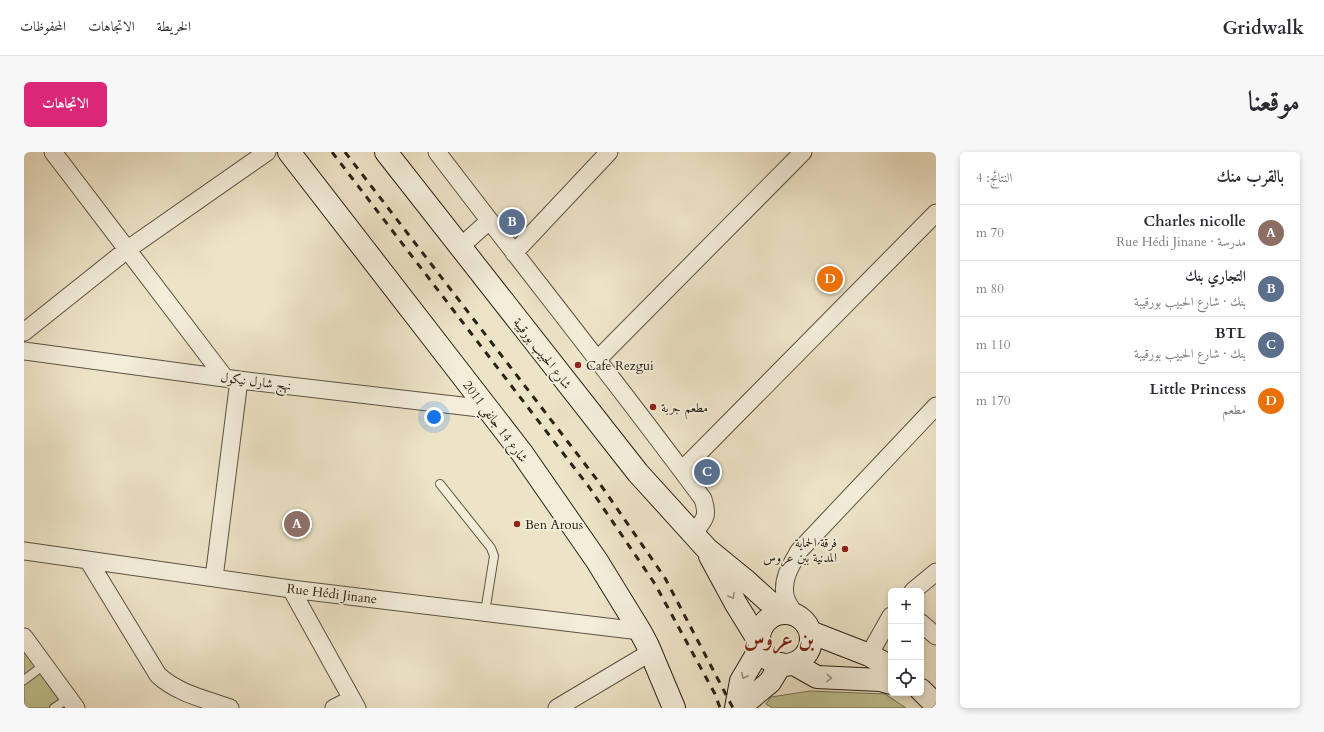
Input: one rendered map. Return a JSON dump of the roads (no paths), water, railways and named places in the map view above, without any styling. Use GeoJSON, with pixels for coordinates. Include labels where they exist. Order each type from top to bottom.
{"type":"FeatureCollection","features":[{"type":"Feature","properties":{"kind":"main road","name":"شارع 14 جانفي 2011"},"geometry":{"type":"LineString","coordinates":[[289,152],[522,453],[597,561],[640,631],[651,652],[674,708]]}},
{"type":"Feature","properties":{"kind":"main road","name":"شارع الحبيب بورقيبة"},"geometry":{"type":"LineString","coordinates":[[386,152],[638,473],[700,542],[768,600],[792,614]]}},
{"type":"Feature","properties":{"kind":"main road","name":"شارع الحبيب بورقيبة"},"geometry":{"type":"LineString","coordinates":[[700,542],[760,645]]}},
{"type":"Feature","properties":{"kind":"main road"},"geometry":{"type":"LineString","coordinates":[[739,708],[770,682],[787,664],[806,654],[810,648],[812,640],[810,632],[802,619],[792,614],[780,613],[772,616],[766,621],[759,635],[760,645],[769,659],[787,664],[817,677],[880,680],[888,682]]}},
{"type":"Feature","properties":{"kind":"main road"},"geometry":{"type":"LineString","coordinates":[[810,632],[869,655],[888,665]]}},
{"type":"Feature","properties":{"kind":"main road"},"geometry":{"type":"LineString","coordinates":[[736,708],[741,681],[760,645]]}},
{"type":"Feature","properties":{"kind":"street"},"geometry":{"type":"LineString","coordinates":[[53,152],[232,379],[214,578]]}},
{"type":"Feature","properties":{"kind":"street"},"geometry":{"type":"LineString","coordinates":[[24,332],[128,249],[267,152]]}},
{"type":"Feature","properties":{"kind":"street"},"geometry":{"type":"LineString","coordinates":[[437,152],[489,221],[598,359],[703,499],[706,508],[706,516],[700,542]]}},
{"type":"Feature","properties":{"kind":"street"},"geometry":{"type":"LineString","coordinates":[[514,253],[609,152]]}},
{"type":"Feature","properties":{"kind":"street"},"geometry":{"type":"LineString","coordinates":[[598,359],[803,152]]}},
{"type":"Feature","properties":{"kind":"street"},"geometry":{"type":"LineString","coordinates":[[682,470],[936,213]]}},
{"type":"Feature","properties":{"kind":"street"},"geometry":{"type":"LineString","coordinates":[[460,247],[489,221]]}},
{"type":"Feature","properties":{"kind":"street","name":"نهج شارل نيكول"},"geometry":{"type":"LineString","coordinates":[[24,351],[232,379],[488,409]]}},
{"type":"Feature","properties":{"kind":"street"},"geometry":{"type":"LineString","coordinates":[[792,614],[785,596],[786,575],[799,551],[936,406]]}},
{"type":"Feature","properties":{"kind":"street","name":"Rue Hédi Jinane"},"geometry":{"type":"LineString","coordinates":[[24,551],[291,588],[640,631]]}},
{"type":"Feature","properties":{"kind":"street"},"geometry":{"type":"LineString","coordinates":[[88,560],[158,674],[174,688],[230,708]]}},
{"type":"Feature","properties":{"kind":"street"},"geometry":{"type":"LineString","coordinates":[[917,588],[936,572]]}},
{"type":"Feature","properties":{"kind":"street"},"geometry":{"type":"LineString","coordinates":[[291,588],[354,703],[334,708]]}},
{"type":"Feature","properties":{"kind":"street"},"geometry":{"type":"LineString","coordinates":[[869,655],[888,621]]}},
{"type":"Feature","properties":{"kind":"street"},"geometry":{"type":"LineString","coordinates":[[922,624],[936,636]]}},
{"type":"Feature","properties":{"kind":"street"},"geometry":{"type":"LineString","coordinates":[[24,637],[72,703]]}},
{"type":"Feature","properties":{"kind":"street"},"geometry":{"type":"LineString","coordinates":[[557,708],[651,652]]}},
{"type":"Feature","properties":{"kind":"lane"},"geometry":{"type":"LineString","coordinates":[[440,484],[491,548],[494,556],[486,612]]}},
{"type":"Feature","properties":{"kind":"lane"},"geometry":{"type":"LineString","coordinates":[[24,680],[44,665]]}},
{"type":"Feature","properties":{"kind":"lane"},"geometry":{"type":"LineString","coordinates":[[54,708],[72,703]]}},
{"type":"Feature","properties":{"kind":"railway"},"geometry":{"type":"LineString","coordinates":[[332,152],[589,487],[655,584],[715,694],[720,708]]}},
{"type":"Feature","properties":{"kind":"railway"},"geometry":{"type":"LineString","coordinates":[[345,152],[598,481],[665,578],[733,708]]}},
{"type":"Feature","properties":{"kind":"place","name":"التجاري بنك"},"geometry":{"type":"Point","coordinates":[512,222]}},
{"type":"Feature","properties":{"kind":"place","name":"Little Princess"},"geometry":{"type":"Point","coordinates":[830,279]}},
{"type":"Feature","properties":{"kind":"place","name":"Cafe Rezgui"},"geometry":{"type":"Point","coordinates":[578,365]}},
{"type":"Feature","properties":{"kind":"place","name":"مطعم جربة"},"geometry":{"type":"Point","coordinates":[653,407]}},
{"type":"Feature","properties":{"kind":"place","name":"BTL"},"geometry":{"type":"Point","coordinates":[707,472]}},
{"type":"Feature","properties":{"kind":"place","name":"Charles nicolle"},"geometry":{"type":"Point","coordinates":[297,524]}},
{"type":"Feature","properties":{"kind":"place","name":"Ben Arous"},"geometry":{"type":"Point","coordinates":[517,524]}},
{"type":"Feature","properties":{"kind":"place","name":"فرقة الحماية المدنية ببن عروس"},"geometry":{"type":"Point","coordinates":[845,549]}},
{"type":"Feature","properties":{"kind":"district","name":"بن عروس"},"geometry":{"type":"Point","coordinates":[779,639]}}]}
